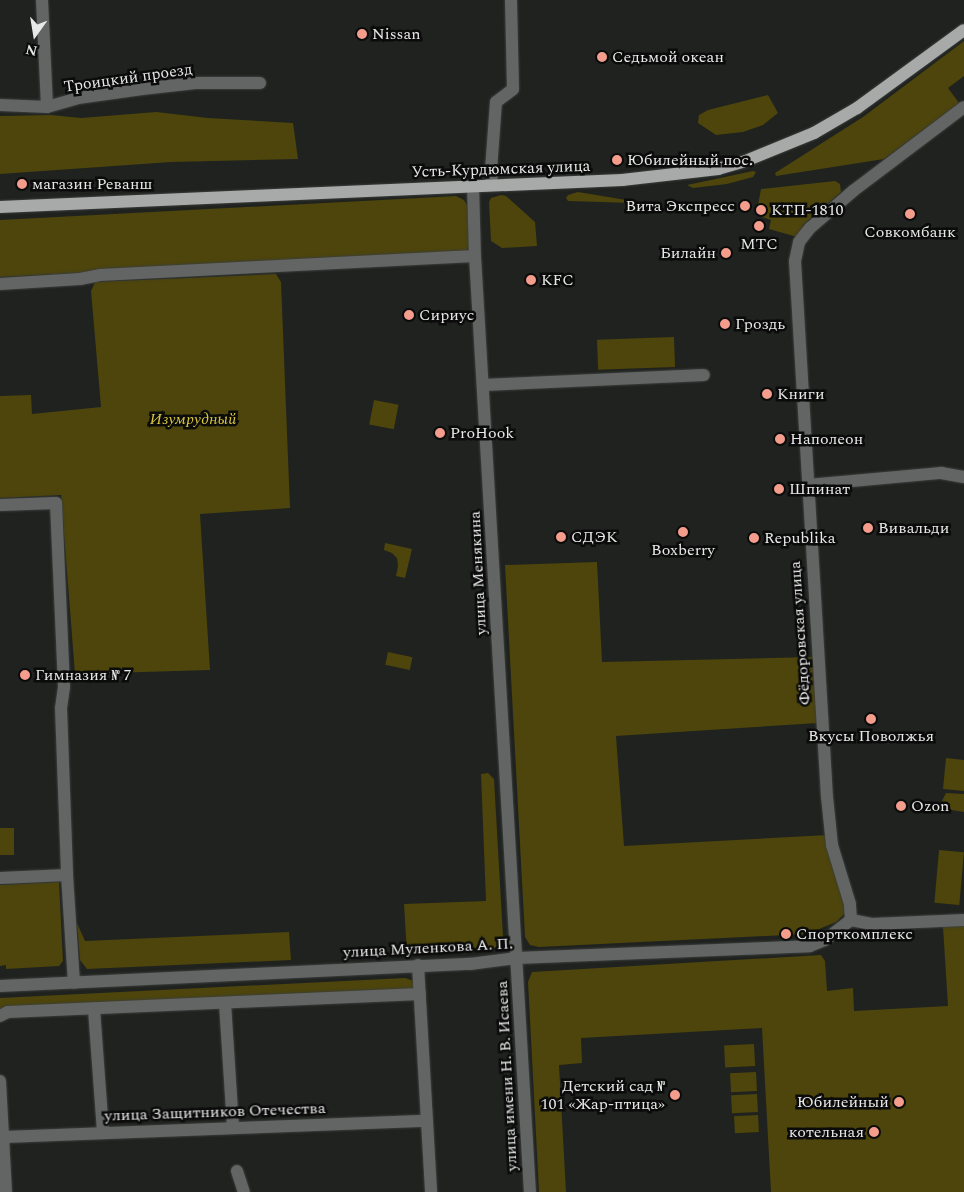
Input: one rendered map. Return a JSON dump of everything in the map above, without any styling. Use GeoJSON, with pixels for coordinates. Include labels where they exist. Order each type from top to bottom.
{"type":"FeatureCollection","features":[{"type":"Feature","properties":{"kind":"main road","name":"Усть-Курдюмская улица"},"geometry":{"type":"LineString","coordinates":[[0,207],[622,180],[696,172],[743,162],[814,133],[857,108],[964,30]]}},
{"type":"Feature","properties":{"kind":"street"},"geometry":{"type":"LineString","coordinates":[[42,0],[47,107]]}},
{"type":"Feature","properties":{"kind":"street"},"geometry":{"type":"LineString","coordinates":[[492,185],[491,170],[496,102],[513,89],[511,0]]}},
{"type":"Feature","properties":{"kind":"street","name":"Троицкий проезд"},"geometry":{"type":"LineString","coordinates":[[0,105],[47,107],[78,98],[196,83],[260,83]]}},
{"type":"Feature","properties":{"kind":"street","name":"Фёдоровская улица"},"geometry":{"type":"LineString","coordinates":[[851,920],[850,904],[832,846],[826,796],[795,261],[799,242],[810,228],[854,191],[964,107]]}},
{"type":"Feature","properties":{"kind":"street","name":"улица Менякина"},"geometry":{"type":"LineString","coordinates":[[473,185],[517,958]]}},
{"type":"Feature","properties":{"kind":"street"},"geometry":{"type":"LineString","coordinates":[[0,284],[80,279],[100,275],[476,256]]}},
{"type":"Feature","properties":{"kind":"street"},"geometry":{"type":"LineString","coordinates":[[484,385],[704,375]]}},
{"type":"Feature","properties":{"kind":"street"},"geometry":{"type":"LineString","coordinates":[[808,485],[941,473],[964,477]]}},
{"type":"Feature","properties":{"kind":"street"},"geometry":{"type":"LineString","coordinates":[[0,505],[56,503],[63,669],[61,708],[67,875],[74,983]]}},
{"type":"Feature","properties":{"kind":"street"},"geometry":{"type":"LineString","coordinates":[[0,878],[67,875]]}},
{"type":"Feature","properties":{"kind":"street"},"geometry":{"type":"LineString","coordinates":[[851,920],[872,924],[964,920]]}},
{"type":"Feature","properties":{"kind":"street","name":"улица Муленкова А. П."},"geometry":{"type":"LineString","coordinates":[[0,986],[486,963],[517,958],[810,946],[825,940],[851,920]]}},
{"type":"Feature","properties":{"kind":"street","name":"улица имени Н. В. Исаева"},"geometry":{"type":"LineString","coordinates":[[517,958],[530,1192]]}},
{"type":"Feature","properties":{"kind":"street"},"geometry":{"type":"LineString","coordinates":[[418,966],[431,1192]]}},
{"type":"Feature","properties":{"kind":"street"},"geometry":{"type":"LineString","coordinates":[[0,1016],[8,1012],[420,994]]}},
{"type":"Feature","properties":{"kind":"street"},"geometry":{"type":"LineString","coordinates":[[225,1003],[233,1127]]}},
{"type":"Feature","properties":{"kind":"street"},"geometry":{"type":"LineString","coordinates":[[94,1009],[103,1132]]}},
{"type":"Feature","properties":{"kind":"street"},"geometry":{"type":"LineString","coordinates":[[0,1081],[6,1192]]}},
{"type":"Feature","properties":{"kind":"street","name":"улица Защитников Отечества"},"geometry":{"type":"LineString","coordinates":[[4,1137],[427,1120]]}},
{"type":"Feature","properties":{"kind":"street"},"geometry":{"type":"LineString","coordinates":[[237,1171],[244,1192]]}},
{"type":"Feature","properties":{"kind":"green space"},"geometry":{"type":"Polygon","coordinates":[[[964,41],[964,76],[948,88],[959,103],[884,159],[776,176],[775,173],[863,117],[964,41]]]}},
{"type":"Feature","properties":{"kind":"green space"},"geometry":{"type":"Polygon","coordinates":[[[768,95],[778,113],[763,125],[743,132],[716,135],[698,123],[699,115],[708,110],[768,95]]]}},
{"type":"Feature","properties":{"kind":"green space"},"geometry":{"type":"Polygon","coordinates":[[[156,112],[208,118],[293,123],[298,159],[171,162],[0,174],[0,116],[51,115],[81,118],[156,112]]]}},
{"type":"Feature","properties":{"kind":"green space"},"geometry":{"type":"Polygon","coordinates":[[[753,171],[756,172],[753,177],[727,184],[693,188],[687,185],[753,171]]]}},
{"type":"Feature","properties":{"kind":"green space"},"geometry":{"type":"Polygon","coordinates":[[[835,181],[840,184],[841,192],[803,225],[797,237],[769,229],[771,220],[756,215],[761,189],[835,181]]]}},
{"type":"Feature","properties":{"kind":"green space"},"geometry":{"type":"Polygon","coordinates":[[[578,192],[632,201],[633,203],[568,201],[566,198],[568,195],[578,192]]]}},
{"type":"Feature","properties":{"kind":"green space"},"geometry":{"type":"Polygon","coordinates":[[[501,195],[506,196],[535,222],[537,246],[502,248],[491,241],[489,202],[491,198],[501,195]]]}},
{"type":"Feature","properties":{"kind":"green space"},"geometry":{"type":"Polygon","coordinates":[[[456,196],[464,200],[467,205],[470,247],[464,252],[0,277],[0,220],[456,196]]]}},
{"type":"Feature","properties":{"kind":"green space","name":"Изумрудный"},"geometry":{"type":"Polygon","coordinates":[[[276,274],[281,282],[290,508],[200,514],[210,670],[75,674],[61,495],[0,498],[0,396],[31,395],[32,414],[101,407],[91,291],[95,282],[276,274]]]}},
{"type":"Feature","properties":{"kind":"green space"},"geometry":{"type":"Polygon","coordinates":[[[674,337],[675,367],[598,370],[597,340],[674,337]]]}},
{"type":"Feature","properties":{"kind":"green space"},"geometry":{"type":"Polygon","coordinates":[[[374,400],[399,405],[394,429],[369,425],[374,400]]]}},
{"type":"Feature","properties":{"kind":"green space"},"geometry":{"type":"Polygon","coordinates":[[[385,543],[412,549],[405,578],[396,576],[397,558],[392,553],[384,550],[385,543]]]}},
{"type":"Feature","properties":{"kind":"green space"},"geometry":{"type":"Polygon","coordinates":[[[597,562],[602,662],[814,657],[818,723],[616,736],[624,846],[828,835],[845,897],[845,913],[836,922],[807,934],[539,947],[530,945],[525,937],[505,565],[597,562]]]}},
{"type":"Feature","properties":{"kind":"green space"},"geometry":{"type":"Polygon","coordinates":[[[388,652],[412,657],[410,670],[385,665],[388,652]]]}},
{"type":"Feature","properties":{"kind":"green space"},"geometry":{"type":"Polygon","coordinates":[[[946,758],[964,760],[964,791],[943,789],[946,758]]]}},
{"type":"Feature","properties":{"kind":"green space"},"geometry":{"type":"Polygon","coordinates":[[[488,773],[494,779],[503,937],[500,944],[495,948],[407,954],[404,904],[486,901],[481,774],[488,773]]]}},
{"type":"Feature","properties":{"kind":"green space"},"geometry":{"type":"Polygon","coordinates":[[[946,793],[964,794],[964,812],[945,809],[942,801],[946,793]]]}},
{"type":"Feature","properties":{"kind":"green space"},"geometry":{"type":"Polygon","coordinates":[[[0,828],[14,828],[14,855],[0,855],[0,828]]]}},
{"type":"Feature","properties":{"kind":"green space"},"geometry":{"type":"Polygon","coordinates":[[[939,850],[964,852],[959,905],[934,903],[939,850]]]}},
{"type":"Feature","properties":{"kind":"green space"},"geometry":{"type":"Polygon","coordinates":[[[59,882],[63,961],[59,966],[6,969],[6,965],[0,966],[0,885],[59,882]]]}},
{"type":"Feature","properties":{"kind":"green space"},"geometry":{"type":"Polygon","coordinates":[[[77,923],[85,941],[289,932],[291,960],[87,969],[80,960],[77,923]]]}},
{"type":"Feature","properties":{"kind":"green space"},"geometry":{"type":"Polygon","coordinates":[[[964,926],[964,1192],[771,1192],[762,1028],[581,1038],[582,1063],[559,1065],[566,1192],[539,1192],[528,982],[532,972],[821,955],[825,961],[827,991],[853,988],[854,1011],[948,1006],[943,927],[964,926]]]}},
{"type":"Feature","properties":{"kind":"green space"},"geometry":{"type":"Polygon","coordinates":[[[405,978],[414,981],[413,990],[0,1010],[0,998],[405,978]]]}},
{"type":"Feature","properties":{"kind":"green space"},"geometry":{"type":"Polygon","coordinates":[[[754,1044],[755,1066],[725,1068],[724,1046],[754,1044]]]}},
{"type":"Feature","properties":{"kind":"green space"},"geometry":{"type":"Polygon","coordinates":[[[756,1072],[757,1091],[731,1092],[730,1073],[756,1072]]]}},
{"type":"Feature","properties":{"kind":"green space"},"geometry":{"type":"Polygon","coordinates":[[[757,1094],[758,1112],[732,1113],[731,1095],[757,1094]]]}},
{"type":"Feature","properties":{"kind":"green space"},"geometry":{"type":"Polygon","coordinates":[[[758,1115],[759,1132],[735,1133],[734,1116],[758,1115]]]}},
{"type":"Feature","properties":{"kind":"place","name":"Nissan"},"geometry":{"type":"Point","coordinates":[362,34]}},
{"type":"Feature","properties":{"kind":"place","name":"Седьмой океан"},"geometry":{"type":"Point","coordinates":[602,57]}},
{"type":"Feature","properties":{"kind":"place","name":"Юбилейный пос."},"geometry":{"type":"Point","coordinates":[617,160]}},
{"type":"Feature","properties":{"kind":"place","name":"магазин Реванш"},"geometry":{"type":"Point","coordinates":[22,184]}},
{"type":"Feature","properties":{"kind":"place","name":"Вита Экспресс"},"geometry":{"type":"Point","coordinates":[745,206]}},
{"type":"Feature","properties":{"kind":"place","name":"КТП-1810"},"geometry":{"type":"Point","coordinates":[761,210]}},
{"type":"Feature","properties":{"kind":"place","name":"Совкомбанк"},"geometry":{"type":"Point","coordinates":[910,214]}},
{"type":"Feature","properties":{"kind":"place","name":"МТС"},"geometry":{"type":"Point","coordinates":[759,226]}},
{"type":"Feature","properties":{"kind":"place","name":"Билайн"},"geometry":{"type":"Point","coordinates":[726,253]}},
{"type":"Feature","properties":{"kind":"place","name":"KFC"},"geometry":{"type":"Point","coordinates":[531,280]}},
{"type":"Feature","properties":{"kind":"place","name":"Сириус"},"geometry":{"type":"Point","coordinates":[409,315]}},
{"type":"Feature","properties":{"kind":"place","name":"Гроздь"},"geometry":{"type":"Point","coordinates":[725,324]}},
{"type":"Feature","properties":{"kind":"place","name":"Книги"},"geometry":{"type":"Point","coordinates":[767,394]}},
{"type":"Feature","properties":{"kind":"place","name":"ProHook"},"geometry":{"type":"Point","coordinates":[440,433]}},
{"type":"Feature","properties":{"kind":"place","name":"Наполеон"},"geometry":{"type":"Point","coordinates":[780,439]}},
{"type":"Feature","properties":{"kind":"place","name":"Шпинат"},"geometry":{"type":"Point","coordinates":[779,489]}},
{"type":"Feature","properties":{"kind":"place","name":"Вивальди"},"geometry":{"type":"Point","coordinates":[868,528]}},
{"type":"Feature","properties":{"kind":"place","name":"Boxberry"},"geometry":{"type":"Point","coordinates":[683,532]}},
{"type":"Feature","properties":{"kind":"place","name":"СДЭК"},"geometry":{"type":"Point","coordinates":[561,537]}},
{"type":"Feature","properties":{"kind":"place","name":"Republika"},"geometry":{"type":"Point","coordinates":[754,538]}},
{"type":"Feature","properties":{"kind":"place","name":"Гимназия № 7"},"geometry":{"type":"Point","coordinates":[25,675]}},
{"type":"Feature","properties":{"kind":"place","name":"Вкусы Поволжья"},"geometry":{"type":"Point","coordinates":[871,719]}},
{"type":"Feature","properties":{"kind":"place","name":"Ozon"},"geometry":{"type":"Point","coordinates":[901,806]}},
{"type":"Feature","properties":{"kind":"place","name":"Спорткомплекс"},"geometry":{"type":"Point","coordinates":[786,934]}},
{"type":"Feature","properties":{"kind":"place","name":"Детский сад № 101 «Жар-птица»"},"geometry":{"type":"Point","coordinates":[675,1095]}},
{"type":"Feature","properties":{"kind":"place","name":"Юбилейный"},"geometry":{"type":"Point","coordinates":[899,1102]}},
{"type":"Feature","properties":{"kind":"place","name":"котельная"},"geometry":{"type":"Point","coordinates":[874,1132]}}]}
